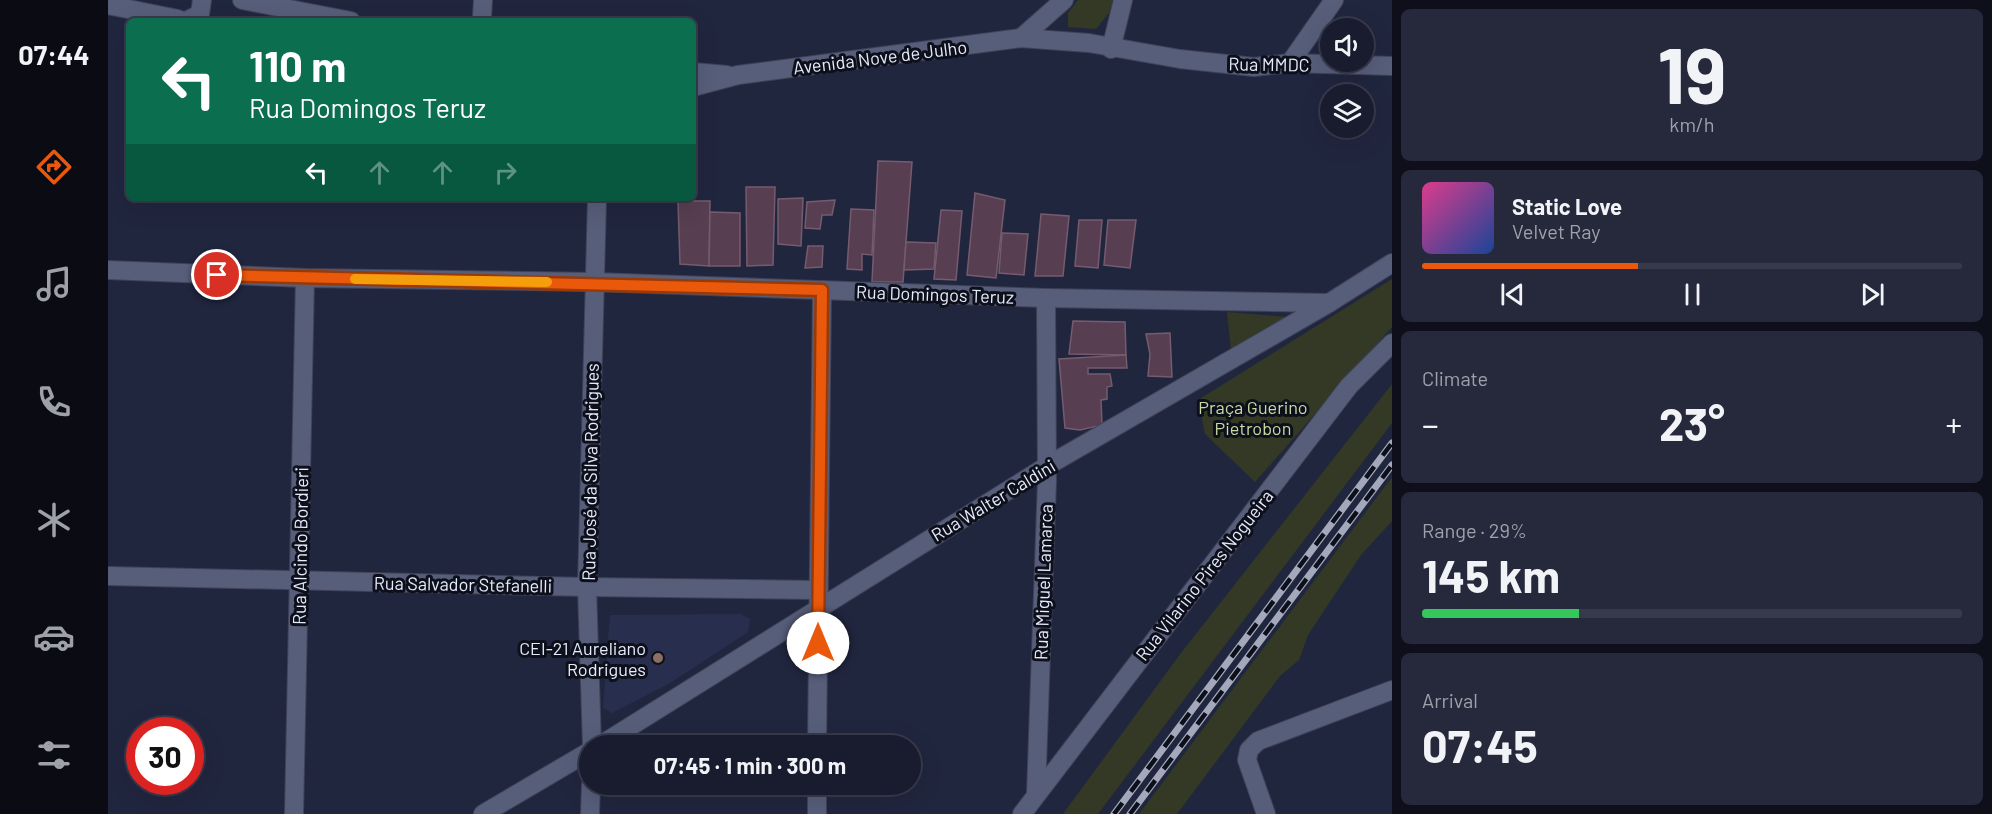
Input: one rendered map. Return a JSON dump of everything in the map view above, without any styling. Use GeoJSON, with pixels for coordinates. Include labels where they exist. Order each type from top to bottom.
{"type":"FeatureCollection","features":[{"type":"Feature","properties":{"kind":"street"},"geometry":{"type":"LineString","coordinates":[[171,0],[172,13],[181,18]]}},
{"type":"Feature","properties":{"kind":"street"},"geometry":{"type":"LineString","coordinates":[[190,18],[200,14],[202,0]]}},
{"type":"Feature","properties":{"kind":"street"},"geometry":{"type":"LineString","coordinates":[[242,0],[335,18]]}},
{"type":"Feature","properties":{"kind":"street"},"geometry":{"type":"LineString","coordinates":[[1022,38],[1064,0]]}},
{"type":"Feature","properties":{"kind":"street"},"geometry":{"type":"LineString","coordinates":[[1111,49],[1123,0]]}},
{"type":"Feature","properties":{"kind":"street"},"geometry":{"type":"LineString","coordinates":[[1290,63],[1334,0]]}},
{"type":"Feature","properties":{"kind":"street"},"geometry":{"type":"LineString","coordinates":[[108,5],[175,18]]}},
{"type":"Feature","properties":{"kind":"street","name":"Avenida Nove de Julho"},"geometry":{"type":"LineString","coordinates":[[696,86],[738,75],[1022,38],[1089,44],[1111,49]]}},
{"type":"Feature","properties":{"kind":"street","name":"Rua MMDC"},"geometry":{"type":"LineString","coordinates":[[1111,49],[1254,67],[1290,63],[1392,66]]}},
{"type":"Feature","properties":{"kind":"street","name":"Avenida Nove de Julho"},"geometry":{"type":"LineString","coordinates":[[696,72],[738,75]]}},
{"type":"Feature","properties":{"kind":"street","name":"Rua José da Silva Rodrigues"},"geometry":{"type":"LineString","coordinates":[[592,735],[587,587],[597,201]]}},
{"type":"Feature","properties":{"kind":"street","name":"Rua Walter Caldini"},"geometry":{"type":"LineString","coordinates":[[615,735],[818,598],[1329,303],[1392,263]]}},
{"type":"Feature","properties":{"kind":"street","name":"Rua Domingos Teruz"},"geometry":{"type":"LineString","coordinates":[[108,270],[305,278],[595,282],[1046,298],[1329,303]]}},
{"type":"Feature","properties":{"kind":"street","name":"Rua Alcindo Bordieri"},"geometry":{"type":"LineString","coordinates":[[294,814],[305,278]]}},
{"type":"Feature","properties":{"kind":"street"},"geometry":{"type":"LineString","coordinates":[[817,735],[822,290]]}},
{"type":"Feature","properties":{"kind":"street","name":"Rua Miguel Lamarca"},"geometry":{"type":"LineString","coordinates":[[1036,794],[1047,466],[1046,298]]}},
{"type":"Feature","properties":{"kind":"street","name":"Rua Vilarino Pires Nogueira"},"geometry":{"type":"LineString","coordinates":[[1022,814],[1348,386],[1392,343]]}},
{"type":"Feature","properties":{"kind":"street","name":"Rua Salvador Stefanelli"},"geometry":{"type":"LineString","coordinates":[[108,576],[587,587],[818,598]]}},
{"type":"Feature","properties":{"kind":"street"},"geometry":{"type":"LineString","coordinates":[[1266,814],[1247,760],[1249,750],[1258,741],[1392,690]]}},
{"type":"Feature","properties":{"kind":"street"},"geometry":{"type":"LineString","coordinates":[[483,814],[579,758]]}},
{"type":"Feature","properties":{"kind":"street"},"geometry":{"type":"LineString","coordinates":[[590,814],[591,795]]}},
{"type":"Feature","properties":{"kind":"street"},"geometry":{"type":"LineString","coordinates":[[817,795],[817,814]]}},
{"type":"Feature","properties":{"kind":"shaded area","name":"CEI-21 Aureliano Rodrigues"},"geometry":{"type":"Polygon","coordinates":[[[741,614],[750,619],[748,632],[670,683],[612,713],[603,708],[610,615],[741,614]]]}},
{"type":"Feature","properties":{"kind":"green space"},"geometry":{"type":"Polygon","coordinates":[[[1078,0],[1113,0],[1109,13],[1096,29],[1068,27],[1068,13],[1078,0]]]}},
{"type":"Feature","properties":{"kind":"green space","name":"Praça Guerino Pietrobon"},"geometry":{"type":"Polygon","coordinates":[[[1392,279],[1392,327],[1255,482],[1205,434],[1198,400],[1392,279]]]}},
{"type":"Feature","properties":{"kind":"green space"},"geometry":{"type":"Polygon","coordinates":[[[1227,312],[1287,317],[1231,350],[1227,312]]]}},
{"type":"Feature","properties":{"kind":"green space"},"geometry":{"type":"Polygon","coordinates":[[[1392,384],[1392,423],[1098,814],[1063,814],[1181,653],[1392,384]]]}},
{"type":"Feature","properties":{"kind":"green space"},"geometry":{"type":"Polygon","coordinates":[[[1392,477],[1392,521],[1361,555],[1308,635],[1299,660],[1280,676],[1177,814],[1139,814],[1392,477]]]}},
{"type":"Feature","properties":{"kind":"building"},"geometry":{"type":"Polygon","coordinates":[[[878,161],[912,162],[903,282],[872,282],[878,161]]]}},
{"type":"Feature","properties":{"kind":"building"},"geometry":{"type":"Polygon","coordinates":[[[746,187],[775,187],[773,265],[747,266],[746,187]]]}},
{"type":"Feature","properties":{"kind":"building"},"geometry":{"type":"Polygon","coordinates":[[[975,193],[1005,200],[996,278],[967,275],[975,193]]]}},
{"type":"Feature","properties":{"kind":"building"},"geometry":{"type":"Polygon","coordinates":[[[803,198],[801,246],[778,244],[778,199],[803,198]]]}},
{"type":"Feature","properties":{"kind":"building"},"geometry":{"type":"Polygon","coordinates":[[[835,200],[832,215],[822,215],[820,229],[805,228],[807,202],[835,200]]]}},
{"type":"Feature","properties":{"kind":"building"},"geometry":{"type":"Polygon","coordinates":[[[678,201],[710,201],[709,266],[680,264],[678,201]]]}},
{"type":"Feature","properties":{"kind":"building"},"geometry":{"type":"Polygon","coordinates":[[[851,209],[874,210],[872,255],[862,254],[862,270],[847,269],[851,209]]]}},
{"type":"Feature","properties":{"kind":"building"},"geometry":{"type":"Polygon","coordinates":[[[941,210],[962,211],[956,280],[934,279],[941,210]]]}},
{"type":"Feature","properties":{"kind":"building"},"geometry":{"type":"Polygon","coordinates":[[[710,212],[740,213],[740,266],[709,266],[710,212]]]}},
{"type":"Feature","properties":{"kind":"building"},"geometry":{"type":"Polygon","coordinates":[[[1041,214],[1069,216],[1063,276],[1035,276],[1041,214]]]}},
{"type":"Feature","properties":{"kind":"building"},"geometry":{"type":"Polygon","coordinates":[[[1079,220],[1102,220],[1098,268],[1075,266],[1079,220]]]}},
{"type":"Feature","properties":{"kind":"building"},"geometry":{"type":"Polygon","coordinates":[[[1108,220],[1136,220],[1130,268],[1104,265],[1108,220]]]}},
{"type":"Feature","properties":{"kind":"building"},"geometry":{"type":"Polygon","coordinates":[[[1002,233],[1028,234],[1024,275],[999,273],[1002,233]]]}},
{"type":"Feature","properties":{"kind":"building"},"geometry":{"type":"Polygon","coordinates":[[[906,242],[936,243],[934,269],[904,270],[906,242]]]}},
{"type":"Feature","properties":{"kind":"building"},"geometry":{"type":"Polygon","coordinates":[[[808,246],[823,246],[822,267],[805,268],[808,246]]]}},
{"type":"Feature","properties":{"kind":"building"},"geometry":{"type":"Polygon","coordinates":[[[1073,321],[1125,322],[1126,355],[1069,354],[1073,321]]]}},
{"type":"Feature","properties":{"kind":"building"},"geometry":{"type":"Polygon","coordinates":[[[1170,333],[1172,377],[1148,376],[1150,354],[1146,334],[1170,333]]]}},
{"type":"Feature","properties":{"kind":"building"},"geometry":{"type":"Polygon","coordinates":[[[1126,355],[1127,368],[1088,368],[1088,374],[1110,374],[1112,386],[1107,387],[1107,399],[1101,400],[1102,425],[1080,430],[1065,428],[1059,359],[1126,355]]]}},
{"type":"Feature","properties":{"kind":"railway"},"geometry":{"type":"LineString","coordinates":[[1114,814],[1392,443]]}},
{"type":"Feature","properties":{"kind":"railway"},"geometry":{"type":"LineString","coordinates":[[1130,814],[1392,465]]}},
{"type":"Feature","properties":{"kind":"slow traffic"},"geometry":{"type":"LineString","coordinates":[[355,279],[547,282]]}},
{"type":"Feature","properties":{"kind":"place","name":"CEI-21 Aureliano Rodrigues"},"geometry":{"type":"Point","coordinates":[658,658]}},
{"type":"Feature","properties":{"kind":"route"},"geometry":{"type":"LineString","coordinates":[[217,275],[595,282],[822,290],[818,643]]}}]}
